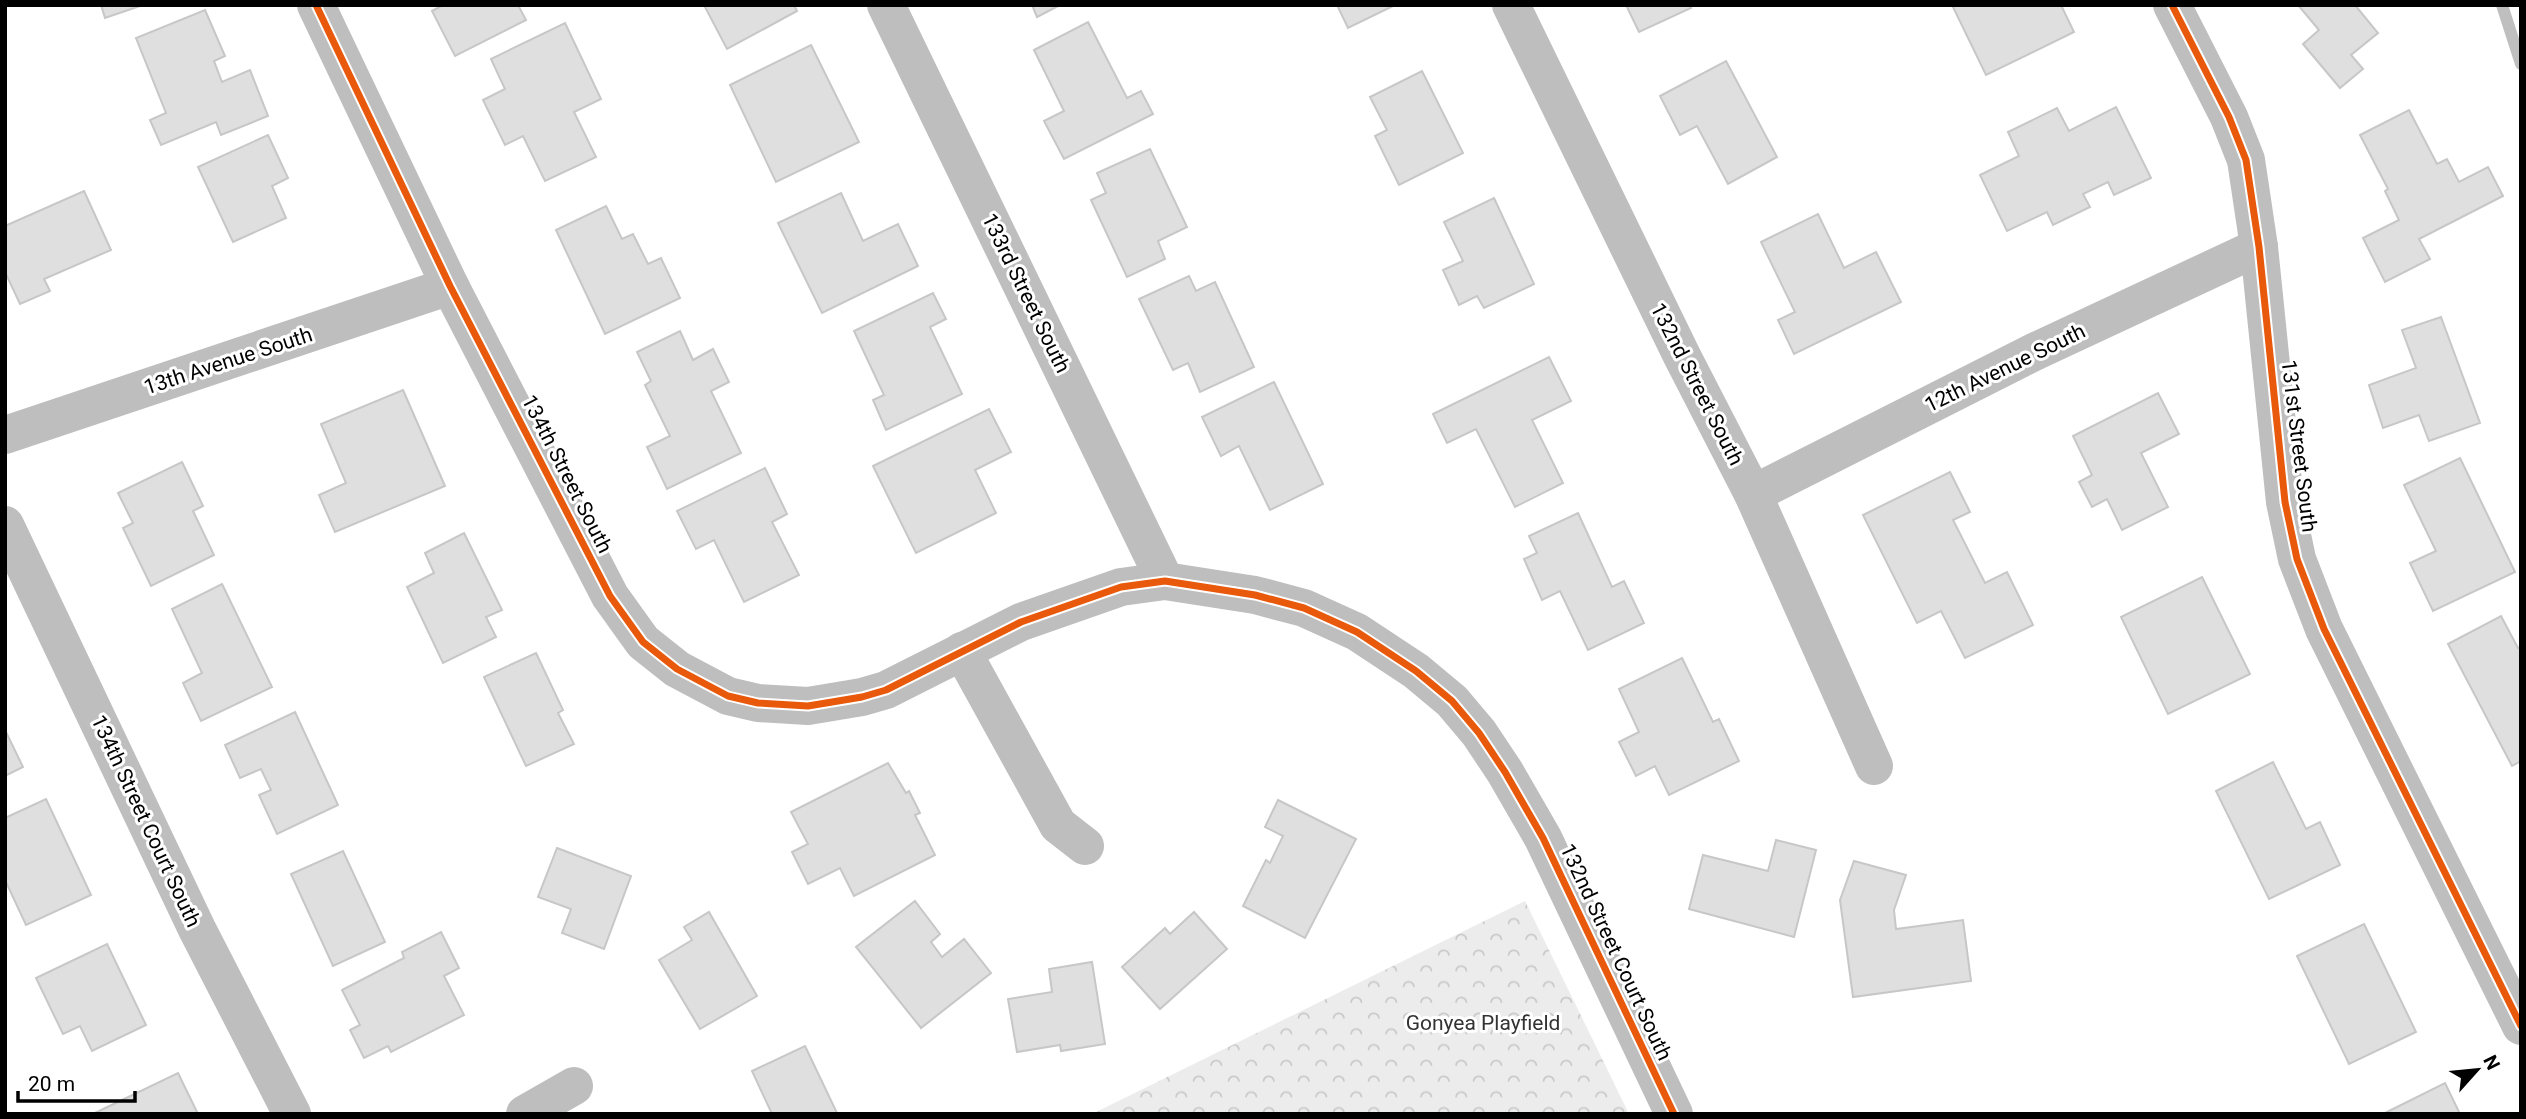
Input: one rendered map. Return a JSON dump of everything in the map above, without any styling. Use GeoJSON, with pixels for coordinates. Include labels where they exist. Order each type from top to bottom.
{"type":"FeatureCollection","features":[{"type":"Feature","properties":{"kind":"street","name":"134th Street South"},"geometry":{"type":"LineString","coordinates":[[316,5],[450,286],[610,596],[643,642],[677,669],[728,696],[758,703],[808,706],[886,690],[962,651]]}},
{"type":"Feature","properties":{"kind":"street","name":"133rd Street South"},"geometry":{"type":"LineString","coordinates":[[886,5],[1165,580]]}},
{"type":"Feature","properties":{"kind":"street","name":"132nd Street South"},"geometry":{"type":"LineString","coordinates":[[1511,5],[1682,356],[1753,494],[1874,766]]}},
{"type":"Feature","properties":{"kind":"street","name":"131st Street South"},"geometry":{"type":"LineString","coordinates":[[2172,5],[2229,117],[2246,160],[2259,247],[2285,502],[2297,559],[2324,629],[2521,1026]]}},
{"type":"Feature","properties":{"kind":"street","name":"12th Avenue South"},"geometry":{"type":"LineString","coordinates":[[1753,494],[2036,351],[2259,247]]}},
{"type":"Feature","properties":{"kind":"street","name":"13th Avenue South"},"geometry":{"type":"LineString","coordinates":[[5,435],[450,286]]}},
{"type":"Feature","properties":{"kind":"street","name":"134th Street Court South"},"geometry":{"type":"LineString","coordinates":[[5,525],[197,929],[292,1114]]}},
{"type":"Feature","properties":{"kind":"street","name":"132nd Street Court South"},"geometry":{"type":"LineString","coordinates":[[1165,580],[1255,595],[1304,608],[1357,632],[1416,671],[1452,701],[1479,733],[1525,806],[1674,1114]]}},
{"type":"Feature","properties":{"kind":"street"},"geometry":{"type":"LineString","coordinates":[[1084,846],[1058,825],[962,651],[1021,622],[1121,587],[1165,580]]}},
{"type":"Feature","properties":{"kind":"street"},"geometry":{"type":"LineString","coordinates":[[525,1114],[574,1086]]}},
{"type":"Feature","properties":{"kind":"green space","name":"Gonyea Playfield"},"geometry":{"type":"Polygon","coordinates":[[[1525,901],[1629,1114],[1092,1114],[1525,901]]]}},
{"type":"Feature","properties":{"kind":"building"},"geometry":{"type":"Polygon","coordinates":[[[101,5],[143,5],[105,18],[101,5]]]}},
{"type":"Feature","properties":{"kind":"building"},"geometry":{"type":"Polygon","coordinates":[[[443,5],[518,5],[526,20],[455,56],[432,11],[443,5]]]}},
{"type":"Feature","properties":{"kind":"building"},"geometry":{"type":"Polygon","coordinates":[[[704,5],[794,5],[797,11],[727,49],[704,5]]]}},
{"type":"Feature","properties":{"kind":"building"},"geometry":{"type":"Polygon","coordinates":[[[1032,5],[1060,5],[1037,17],[1032,5]]]}},
{"type":"Feature","properties":{"kind":"building"},"geometry":{"type":"Polygon","coordinates":[[[1337,5],[1395,5],[1348,28],[1337,5]]]}},
{"type":"Feature","properties":{"kind":"building"},"geometry":{"type":"Polygon","coordinates":[[[1626,5],[1690,5],[1691,8],[1639,32],[1626,5]]]}},
{"type":"Feature","properties":{"kind":"building"},"geometry":{"type":"Polygon","coordinates":[[[1952,5],[2061,5],[2074,32],[1986,75],[1952,5]]]}},
{"type":"Feature","properties":{"kind":"building"},"geometry":{"type":"Polygon","coordinates":[[[2298,5],[2355,5],[2378,33],[2351,55],[2363,69],[2340,88],[2303,44],[2319,30],[2298,5]]]}},
{"type":"Feature","properties":{"kind":"building"},"geometry":{"type":"Polygon","coordinates":[[[205,10],[225,56],[214,61],[222,82],[250,70],[268,116],[221,135],[216,122],[161,145],[150,120],[166,113],[136,38],[205,10]]]}},
{"type":"Feature","properties":{"kind":"building"},"geometry":{"type":"Polygon","coordinates":[[[1088,22],[1127,98],[1141,91],[1153,114],[1064,159],[1044,121],[1064,111],[1034,50],[1088,22]]]}},
{"type":"Feature","properties":{"kind":"building"},"geometry":{"type":"Polygon","coordinates":[[[565,23],[601,99],[574,112],[596,157],[545,181],[523,136],[505,145],[483,100],[505,89],[491,59],[565,23]]]}},
{"type":"Feature","properties":{"kind":"building"},"geometry":{"type":"Polygon","coordinates":[[[811,45],[859,142],[776,182],[730,85],[811,45]]]}},
{"type":"Feature","properties":{"kind":"building"},"geometry":{"type":"Polygon","coordinates":[[[1726,61],[1777,157],[1728,184],[1697,126],[1680,135],[1660,96],[1726,61]]]}},
{"type":"Feature","properties":{"kind":"building"},"geometry":{"type":"Polygon","coordinates":[[[1422,71],[1463,153],[1399,185],[1375,136],[1387,130],[1370,97],[1422,71]]]}},
{"type":"Feature","properties":{"kind":"building"},"geometry":{"type":"Polygon","coordinates":[[[2116,107],[2151,178],[2114,195],[2108,182],[2083,194],[2090,207],[2053,225],[2047,212],[2007,231],[1980,175],[2019,156],[2008,132],[2057,108],[2069,131],[2116,107]]]}},
{"type":"Feature","properties":{"kind":"building"},"geometry":{"type":"Polygon","coordinates":[[[2409,110],[2437,164],[2447,159],[2459,182],[2488,167],[2503,196],[2419,239],[2430,259],[2385,282],[2363,238],[2399,220],[2385,191],[2388,189],[2360,135],[2409,110]]]}},
{"type":"Feature","properties":{"kind":"building"},"geometry":{"type":"Polygon","coordinates":[[[268,135],[288,178],[272,186],[286,218],[233,242],[198,167],[268,135]]]}},
{"type":"Feature","properties":{"kind":"building"},"geometry":{"type":"Polygon","coordinates":[[[1150,149],[1187,227],[1158,241],[1165,259],[1127,277],[1091,200],[1106,193],[1097,173],[1150,149]]]}},
{"type":"Feature","properties":{"kind":"building"},"geometry":{"type":"Polygon","coordinates":[[[84,191],[111,250],[44,279],[50,291],[20,304],[5,272],[5,226],[84,191]]]}},
{"type":"Feature","properties":{"kind":"building"},"geometry":{"type":"Polygon","coordinates":[[[841,193],[863,241],[898,224],[918,266],[822,313],[778,223],[841,193]]]}},
{"type":"Feature","properties":{"kind":"building"},"geometry":{"type":"Polygon","coordinates":[[[1494,198],[1534,284],[1484,308],[1477,296],[1459,305],[1443,270],[1463,261],[1444,222],[1494,198]]]}},
{"type":"Feature","properties":{"kind":"building"},"geometry":{"type":"Polygon","coordinates":[[[606,206],[622,239],[633,234],[648,264],[661,258],[680,298],[605,334],[556,230],[606,206]]]}},
{"type":"Feature","properties":{"kind":"building"},"geometry":{"type":"Polygon","coordinates":[[[1818,214],[1844,268],[1876,252],[1901,302],[1794,354],[1778,320],[1795,312],[1761,242],[1818,214]]]}},
{"type":"Feature","properties":{"kind":"building"},"geometry":{"type":"Polygon","coordinates":[[[1189,276],[1196,291],[1215,282],[1254,367],[1200,392],[1188,363],[1173,370],[1139,299],[1189,276]]]}},
{"type":"Feature","properties":{"kind":"building"},"geometry":{"type":"Polygon","coordinates":[[[933,293],[946,319],[930,327],[962,394],[886,430],[873,400],[884,395],[854,331],[933,293]]]}},
{"type":"Feature","properties":{"kind":"building"},"geometry":{"type":"Polygon","coordinates":[[[2441,317],[2480,423],[2429,441],[2419,415],[2383,428],[2369,385],[2416,368],[2402,330],[2441,317]]]}},
{"type":"Feature","properties":{"kind":"building"},"geometry":{"type":"Polygon","coordinates":[[[680,331],[693,360],[713,349],[729,382],[711,391],[741,453],[667,489],[647,447],[670,436],[645,385],[651,381],[637,352],[680,331]]]}},
{"type":"Feature","properties":{"kind":"building"},"geometry":{"type":"Polygon","coordinates":[[[1549,357],[1571,401],[1532,420],[1563,483],[1515,507],[1476,429],[1447,443],[1433,414],[1549,357]]]}},
{"type":"Feature","properties":{"kind":"building"},"geometry":{"type":"Polygon","coordinates":[[[1274,382],[1323,484],[1270,510],[1239,446],[1221,456],[1202,417],[1274,382]]]}},
{"type":"Feature","properties":{"kind":"building"},"geometry":{"type":"Polygon","coordinates":[[[403,390],[445,486],[335,532],[319,495],[346,483],[321,424],[403,390]]]}},
{"type":"Feature","properties":{"kind":"building"},"geometry":{"type":"Polygon","coordinates":[[[2158,393],[2179,434],[2141,453],[2168,507],[2122,530],[2107,499],[2092,507],[2079,482],[2092,475],[2073,436],[2158,393]]]}},
{"type":"Feature","properties":{"kind":"building"},"geometry":{"type":"Polygon","coordinates":[[[989,409],[1011,452],[975,470],[996,513],[916,553],[873,466],[989,409]]]}},
{"type":"Feature","properties":{"kind":"building"},"geometry":{"type":"Polygon","coordinates":[[[2460,458],[2515,572],[2433,611],[2410,563],[2436,551],[2404,485],[2460,458]]]}},
{"type":"Feature","properties":{"kind":"building"},"geometry":{"type":"Polygon","coordinates":[[[182,462],[203,506],[193,511],[214,555],[151,586],[123,528],[133,523],[118,493],[182,462]]]}},
{"type":"Feature","properties":{"kind":"building"},"geometry":{"type":"Polygon","coordinates":[[[765,468],[787,514],[772,522],[799,575],[744,602],[714,540],[696,549],[677,511],[765,468]]]}},
{"type":"Feature","properties":{"kind":"building"},"geometry":{"type":"Polygon","coordinates":[[[1950,472],[1970,512],[1953,520],[1985,583],[2007,572],[2033,625],[1965,658],[1941,611],[1917,623],[1863,515],[1950,472]]]}},
{"type":"Feature","properties":{"kind":"building"},"geometry":{"type":"Polygon","coordinates":[[[1578,513],[1612,587],[1624,581],[1644,623],[1588,650],[1560,591],[1542,600],[1524,559],[1537,553],[1529,536],[1578,513]]]}},
{"type":"Feature","properties":{"kind":"building"},"geometry":{"type":"Polygon","coordinates":[[[464,533],[502,610],[486,617],[496,637],[443,663],[407,587],[434,573],[425,553],[464,533]]]}},
{"type":"Feature","properties":{"kind":"building"},"geometry":{"type":"Polygon","coordinates":[[[2202,577],[2250,674],[2168,714],[2121,617],[2202,577]]]}},
{"type":"Feature","properties":{"kind":"building"},"geometry":{"type":"Polygon","coordinates":[[[222,584],[272,687],[201,721],[183,683],[202,673],[172,609],[222,584]]]}},
{"type":"Feature","properties":{"kind":"building"},"geometry":{"type":"Polygon","coordinates":[[[2501,616],[2518,648],[2521,647],[2521,761],[2512,766],[2448,644],[2501,616]]]}},
{"type":"Feature","properties":{"kind":"building"},"geometry":{"type":"Polygon","coordinates":[[[536,653],[563,710],[558,713],[574,744],[526,766],[484,677],[536,653]]]}},
{"type":"Feature","properties":{"kind":"building"},"geometry":{"type":"Polygon","coordinates":[[[1682,658],[1713,722],[1719,719],[1739,761],[1669,795],[1655,766],[1636,776],[1619,742],[1639,732],[1619,689],[1682,658]]]}},
{"type":"Feature","properties":{"kind":"building"},"geometry":{"type":"Polygon","coordinates":[[[295,712],[338,805],[277,834],[259,795],[271,790],[261,769],[240,778],[225,745],[295,712]]]}},
{"type":"Feature","properties":{"kind":"building"},"geometry":{"type":"Polygon","coordinates":[[[5,730],[23,767],[5,776],[5,730]]]}},
{"type":"Feature","properties":{"kind":"building"},"geometry":{"type":"Polygon","coordinates":[[[2273,762],[2306,829],[2320,822],[2340,865],[2269,899],[2216,791],[2273,762]]]}},
{"type":"Feature","properties":{"kind":"building"},"geometry":{"type":"Polygon","coordinates":[[[888,763],[906,793],[909,791],[920,813],[915,815],[935,855],[854,896],[840,868],[808,884],[792,852],[808,844],[791,812],[888,763]]]}},
{"type":"Feature","properties":{"kind":"building"},"geometry":{"type":"Polygon","coordinates":[[[46,799],[91,895],[26,925],[5,880],[5,818],[46,799]]]}},
{"type":"Feature","properties":{"kind":"building"},"geometry":{"type":"Polygon","coordinates":[[[1278,800],[1356,839],[1305,938],[1243,906],[1266,860],[1270,863],[1283,836],[1265,827],[1278,800]]]}},
{"type":"Feature","properties":{"kind":"building"},"geometry":{"type":"Polygon","coordinates":[[[1776,840],[1816,850],[1794,937],[1689,909],[1703,855],[1768,871],[1776,840]]]}},
{"type":"Feature","properties":{"kind":"building"},"geometry":{"type":"Polygon","coordinates":[[[557,848],[631,876],[604,949],[562,933],[571,909],[538,897],[557,848]]]}},
{"type":"Feature","properties":{"kind":"building"},"geometry":{"type":"Polygon","coordinates":[[[343,851],[385,942],[333,966],[291,874],[343,851]]]}},
{"type":"Feature","properties":{"kind":"building"},"geometry":{"type":"Polygon","coordinates":[[[1854,861],[1906,875],[1894,910],[1896,929],[1963,920],[1971,981],[1853,997],[1840,900],[1854,861]]]}},
{"type":"Feature","properties":{"kind":"building"},"geometry":{"type":"Polygon","coordinates":[[[915,901],[940,934],[931,942],[942,957],[964,939],[991,973],[921,1028],[856,947],[915,901]]]}},
{"type":"Feature","properties":{"kind":"building"},"geometry":{"type":"Polygon","coordinates":[[[709,912],[757,996],[700,1029],[659,960],[692,940],[684,927],[709,912]]]}},
{"type":"Feature","properties":{"kind":"building"},"geometry":{"type":"Polygon","coordinates":[[[1194,912],[1227,949],[1160,1009],[1122,967],[1165,928],[1170,934],[1194,912]]]}},
{"type":"Feature","properties":{"kind":"building"},"geometry":{"type":"Polygon","coordinates":[[[2364,924],[2416,1032],[2349,1064],[2297,956],[2364,924]]]}},
{"type":"Feature","properties":{"kind":"building"},"geometry":{"type":"Polygon","coordinates":[[[441,932],[459,968],[444,976],[464,1015],[391,1052],[388,1046],[364,1058],[350,1030],[360,1025],[342,990],[404,958],[402,952],[441,932]]]}},
{"type":"Feature","properties":{"kind":"building"},"geometry":{"type":"Polygon","coordinates":[[[107,944],[146,1025],[92,1051],[80,1026],[63,1034],[36,978],[107,944]]]}},
{"type":"Feature","properties":{"kind":"building"},"geometry":{"type":"Polygon","coordinates":[[[1092,962],[1105,1044],[1061,1051],[1060,1045],[1017,1052],[1008,999],[1052,992],[1049,969],[1092,962]]]}},
{"type":"Feature","properties":{"kind":"building"},"geometry":{"type":"Polygon","coordinates":[[[805,1046],[837,1113],[772,1114],[752,1071],[805,1046]]]}},
{"type":"Feature","properties":{"kind":"building"},"geometry":{"type":"Polygon","coordinates":[[[178,1073],[198,1114],[95,1114],[95,1113],[178,1073]]]}},
{"type":"Feature","properties":{"kind":"building"},"geometry":{"type":"Polygon","coordinates":[[[2445,1083],[2460,1114],[2383,1114],[2445,1083]]]}},
{"type":"Feature","properties":{"kind":"waterway"},"geometry":{"type":"LineString","coordinates":[[2502,5],[2521,64]]}},
{"type":"Feature","properties":{"kind":"cycle path"},"geometry":{"type":"LineString","coordinates":[[316,5],[450,286],[610,596],[643,642],[677,669],[728,696],[758,703],[808,706],[886,690],[1021,622],[1121,587],[1165,581],[1255,595],[1304,608],[1357,632],[1416,671],[1452,701],[1479,733],[1505,772],[1543,838],[1674,1114]]}},
{"type":"Feature","properties":{"kind":"cycle path"},"geometry":{"type":"LineString","coordinates":[[2172,5],[2229,117],[2246,160],[2259,247],[2285,502],[2297,559],[2324,629],[2521,1026]]}}]}
